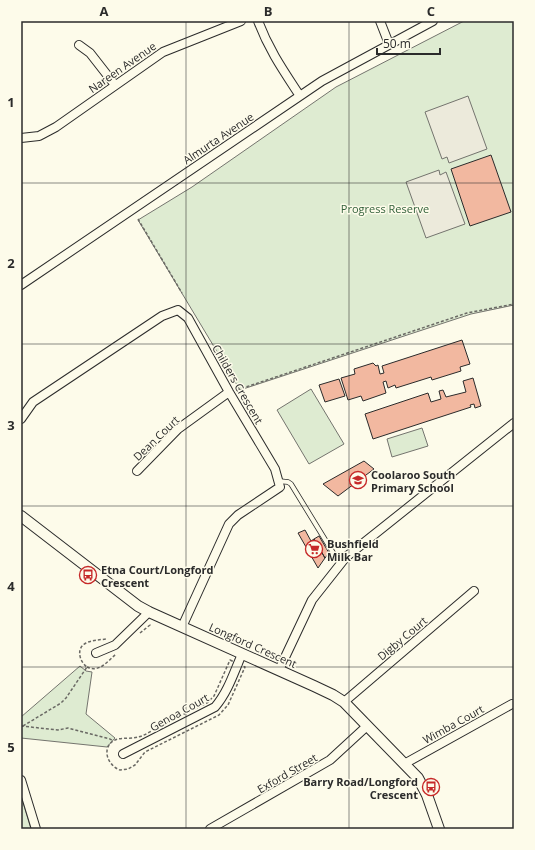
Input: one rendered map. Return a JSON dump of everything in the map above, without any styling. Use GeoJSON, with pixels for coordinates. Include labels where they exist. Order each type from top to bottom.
{"type":"FeatureCollection","features":[{"type":"Feature","properties":{"kind":"street","name":"Nareen Avenue"},"geometry":{"type":"LineString","coordinates":[[21,138],[39,136],[56,127],[163,52],[241,21]]}},
{"type":"Feature","properties":{"kind":"street"},"geometry":{"type":"LineString","coordinates":[[258,21],[272,55],[300,96]]}},
{"type":"Feature","properties":{"kind":"street"},"geometry":{"type":"LineString","coordinates":[[380,21],[389,44]]}},
{"type":"Feature","properties":{"kind":"street","name":"Almurta Avenue"},"geometry":{"type":"LineString","coordinates":[[21,285],[300,96],[336,73],[433,21]]}},
{"type":"Feature","properties":{"kind":"street"},"geometry":{"type":"LineString","coordinates":[[79,45],[90,54],[115,85]]}},
{"type":"Feature","properties":{"kind":"street","name":"Childers Crescent"},"geometry":{"type":"LineString","coordinates":[[21,419],[33,402],[162,316],[178,310],[188,318],[229,392],[275,469],[278,481]]}},
{"type":"Feature","properties":{"kind":"street","name":"Dean Court"},"geometry":{"type":"LineString","coordinates":[[137,471],[178,429],[229,392]]}},
{"type":"Feature","properties":{"kind":"street"},"geometry":{"type":"LineString","coordinates":[[279,670],[312,600],[346,557],[514,423]]}},
{"type":"Feature","properties":{"kind":"street"},"geometry":{"type":"LineString","coordinates":[[182,627],[230,524],[238,515],[280,487],[278,481]]}},
{"type":"Feature","properties":{"kind":"street","name":"Longford Crescent"},"geometry":{"type":"LineString","coordinates":[[21,516],[138,606],[325,691],[344,702],[418,778],[425,789],[439,829]]}},
{"type":"Feature","properties":{"kind":"street","name":"Digby Court"},"geometry":{"type":"LineString","coordinates":[[344,702],[474,591]]}},
{"type":"Feature","properties":{"kind":"street"},"geometry":{"type":"LineString","coordinates":[[96,653],[115,645],[149,612]]}},
{"type":"Feature","properties":{"kind":"street","name":"Genoa Court"},"geometry":{"type":"LineString","coordinates":[[123,754],[215,706],[225,692],[242,654]]}},
{"type":"Feature","properties":{"kind":"street","name":"Wimba Court"},"geometry":{"type":"LineString","coordinates":[[404,764],[512,704]]}},
{"type":"Feature","properties":{"kind":"street","name":"Exford Street"},"geometry":{"type":"LineString","coordinates":[[210,829],[330,760],[367,726]]}},
{"type":"Feature","properties":{"kind":"street"},"geometry":{"type":"LineString","coordinates":[[21,780],[36,829]]}},
{"type":"Feature","properties":{"kind":"lane"},"geometry":{"type":"LineString","coordinates":[[278,481],[292,484],[340,564]]}},
{"type":"Feature","properties":{"kind":"path"},"geometry":{"type":"LineString","coordinates":[[138,219],[182,293]]}},
{"type":"Feature","properties":{"kind":"path"},"geometry":{"type":"LineString","coordinates":[[229,392],[467,313],[514,304]]}},
{"type":"Feature","properties":{"kind":"path"},"geometry":{"type":"LineString","coordinates":[[21,726],[58,730],[68,728],[113,741]]}},
{"type":"Feature","properties":{"kind":"green space","name":"Progress Reserve"},"geometry":{"type":"Polygon","coordinates":[[[464,21],[514,21],[514,305],[471,314],[240,390],[138,220],[192,187],[336,87],[464,21]]]}},
{"type":"Feature","properties":{"kind":"green space"},"geometry":{"type":"Polygon","coordinates":[[[311,389],[344,444],[309,464],[277,410],[311,389]]]}},
{"type":"Feature","properties":{"kind":"green space"},"geometry":{"type":"Polygon","coordinates":[[[422,428],[428,446],[392,457],[387,439],[422,428]]]}},
{"type":"Feature","properties":{"kind":"green space"},"geometry":{"type":"Polygon","coordinates":[[[80,666],[86,671],[92,672],[86,714],[115,738],[107,747],[21,738],[21,717],[80,666]]]}},
{"type":"Feature","properties":{"kind":"green space"},"geometry":{"type":"Polygon","coordinates":[[[21,796],[31,829],[21,829],[21,796]]]}},
{"type":"Feature","properties":{"kind":"shaded area"},"geometry":{"type":"Polygon","coordinates":[[[468,96],[487,149],[449,163],[447,157],[442,159],[425,112],[468,96]]]}},
{"type":"Feature","properties":{"kind":"shaded area"},"geometry":{"type":"Polygon","coordinates":[[[439,170],[440,175],[446,172],[465,224],[426,238],[406,182],[439,170]]]}},
{"type":"Feature","properties":{"kind":"building"},"geometry":{"type":"Polygon","coordinates":[[[491,155],[511,212],[470,226],[451,169],[491,155]]]}},
{"type":"Feature","properties":{"kind":"building"},"geometry":{"type":"Polygon","coordinates":[[[462,340],[470,364],[460,367],[461,371],[432,380],[431,377],[396,388],[395,385],[388,388],[386,381],[383,382],[386,393],[363,401],[361,396],[348,400],[341,378],[355,374],[354,369],[373,363],[376,366],[378,365],[380,374],[384,373],[382,366],[462,340]]]}},
{"type":"Feature","properties":{"kind":"building"},"geometry":{"type":"Polygon","coordinates":[[[473,378],[481,406],[475,408],[474,404],[470,405],[471,407],[373,439],[365,414],[428,393],[431,402],[441,399],[439,391],[443,390],[446,397],[466,392],[463,381],[473,378]]]}},
{"type":"Feature","properties":{"kind":"building"},"geometry":{"type":"Polygon","coordinates":[[[339,379],[345,396],[325,402],[319,385],[339,379]]]}},
{"type":"Feature","properties":{"kind":"building"},"geometry":{"type":"Polygon","coordinates":[[[364,461],[374,469],[338,496],[323,484],[364,461]]]}},
{"type":"Feature","properties":{"kind":"building","name":"Bushfield Milk Bar"},"geometry":{"type":"Polygon","coordinates":[[[305,530],[311,541],[314,539],[325,558],[318,568],[298,533],[305,530]]]}},
{"type":"Feature","properties":{"kind":"building"},"geometry":{"type":"Polygon","coordinates":[[[319,536],[329,553],[325,558],[314,539],[319,536]]]}},
{"type":"Feature","properties":{"kind":"place","name":"Coolaroo South Primary School"},"geometry":{"type":"Point","coordinates":[358,480]}},
{"type":"Feature","properties":{"kind":"place","name":"Bushfield Milk Bar"},"geometry":{"type":"Point","coordinates":[314,549]}},
{"type":"Feature","properties":{"kind":"place","name":"Etna Court/Longford Crescent"},"geometry":{"type":"Point","coordinates":[88,575]}},
{"type":"Feature","properties":{"kind":"place","name":"Barry Road/Longford Crescent"},"geometry":{"type":"Point","coordinates":[431,787]}}]}
